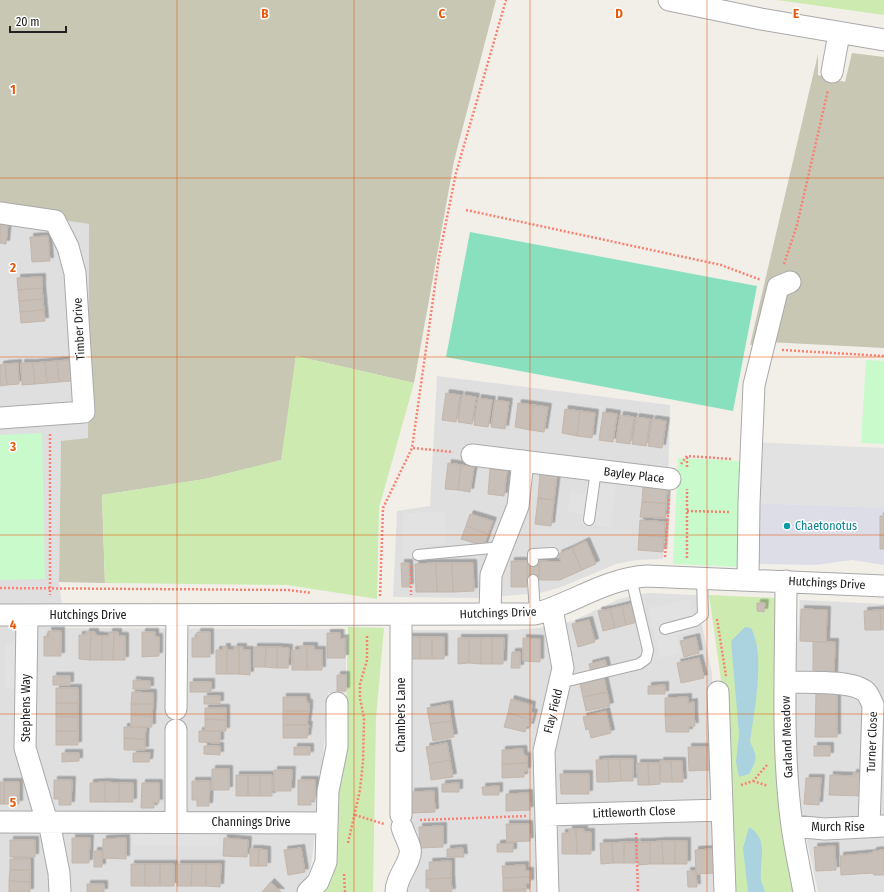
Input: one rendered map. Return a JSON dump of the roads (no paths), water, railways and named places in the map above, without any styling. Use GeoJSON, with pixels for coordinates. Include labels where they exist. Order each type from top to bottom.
{"type":"FeatureCollection","features":[{"type":"Feature","properties":{"kind":"street"},"geometry":{"type":"LineString","coordinates":[[669,0],[839,34],[884,40]]}},
{"type":"Feature","properties":{"kind":"street"},"geometry":{"type":"LineString","coordinates":[[830,81],[839,34]]}},
{"type":"Feature","properties":{"kind":"street","name":"Timber Drive"},"geometry":{"type":"LineString","coordinates":[[0,213],[55,221],[68,247],[75,273],[84,412],[0,418]]}},
{"type":"Feature","properties":{"kind":"street"},"geometry":{"type":"LineString","coordinates":[[748,580],[748,512],[754,385],[762,348],[784,285]]}},
{"type":"Feature","properties":{"kind":"street","name":"Bayley Place"},"geometry":{"type":"LineString","coordinates":[[472,455],[681,480]]}},
{"type":"Feature","properties":{"kind":"street"},"geometry":{"type":"LineString","coordinates":[[490,614],[491,575],[518,506],[523,461]]}},
{"type":"Feature","properties":{"kind":"street","name":"Hutchings Drive"},"geometry":{"type":"LineString","coordinates":[[0,615],[368,615],[490,614],[544,611],[612,583],[631,578],[665,577],[884,586]]}},
{"type":"Feature","properties":{"kind":"street","name":"Garland Meadow"},"geometry":{"type":"LineString","coordinates":[[786,581],[785,682],[787,742],[792,826],[804,892]]}},
{"type":"Feature","properties":{"kind":"street","name":"Flay Field"},"geometry":{"type":"LineString","coordinates":[[544,611],[562,658],[563,668],[544,751],[548,892]]}},
{"type":"Feature","properties":{"kind":"street","name":"Chambers Lane"},"geometry":{"type":"LineString","coordinates":[[396,892],[396,883],[410,856],[410,848],[402,822],[406,614]]}},
{"type":"Feature","properties":{"kind":"street"},"geometry":{"type":"LineString","coordinates":[[176,709],[177,615]]}},
{"type":"Feature","properties":{"kind":"street","name":"Stephens Way"},"geometry":{"type":"LineString","coordinates":[[27,616],[25,748],[48,822]]}},
{"type":"Feature","properties":{"kind":"street","name":"Turner Close"},"geometry":{"type":"LineString","coordinates":[[785,682],[849,684],[862,689],[870,698],[873,706],[877,827]]}},
{"type":"Feature","properties":{"kind":"street"},"geometry":{"type":"LineString","coordinates":[[718,692],[725,892]]}},
{"type":"Feature","properties":{"kind":"street"},"geometry":{"type":"LineString","coordinates":[[308,892],[318,882],[326,862],[328,791],[337,746],[338,703]]}},
{"type":"Feature","properties":{"kind":"street"},"geometry":{"type":"LineString","coordinates":[[176,730],[176,822]]}},
{"type":"Feature","properties":{"kind":"street","name":"Littleworth Close"},"geometry":{"type":"LineString","coordinates":[[546,815],[722,810]]}},
{"type":"Feature","properties":{"kind":"street","name":"Channings Drive"},"geometry":{"type":"LineString","coordinates":[[0,822],[326,823]]}},
{"type":"Feature","properties":{"kind":"street"},"geometry":{"type":"LineString","coordinates":[[48,822],[59,873],[60,892]]}},
{"type":"Feature","properties":{"kind":"street","name":"Murch Rise"},"geometry":{"type":"LineString","coordinates":[[792,826],[824,829],[877,827]]}},
{"type":"Feature","properties":{"kind":"lane"},"geometry":{"type":"LineString","coordinates":[[589,520],[596,470]]}},
{"type":"Feature","properties":{"kind":"lane"},"geometry":{"type":"LineString","coordinates":[[418,555],[502,547]]}},
{"type":"Feature","properties":{"kind":"lane"},"geometry":{"type":"LineString","coordinates":[[533,561],[533,554],[553,553]]}},
{"type":"Feature","properties":{"kind":"lane"},"geometry":{"type":"LineString","coordinates":[[560,683],[639,664],[646,659],[648,650],[631,578]]}},
{"type":"Feature","properties":{"kind":"lane"},"geometry":{"type":"LineString","coordinates":[[665,628],[695,621],[702,616],[694,578]]}},
{"type":"Feature","properties":{"kind":"lane"},"geometry":{"type":"LineString","coordinates":[[533,580],[544,611]]}},
{"type":"Feature","properties":{"kind":"water"},"geometry":{"type":"Polygon","coordinates":[[[745,627],[751,628],[758,653],[758,684],[750,742],[756,758],[749,774],[739,777],[736,762],[739,734],[731,641],[745,627]]]}},
{"type":"Feature","properties":{"kind":"water"},"geometry":{"type":"Polygon","coordinates":[[[749,827],[755,832],[761,844],[761,880],[765,892],[748,892],[743,848],[749,827]]]}},
{"type":"Feature","properties":{"kind":"place","name":"Chaetonotus"},"geometry":{"type":"Point","coordinates":[787,526]}}]}
